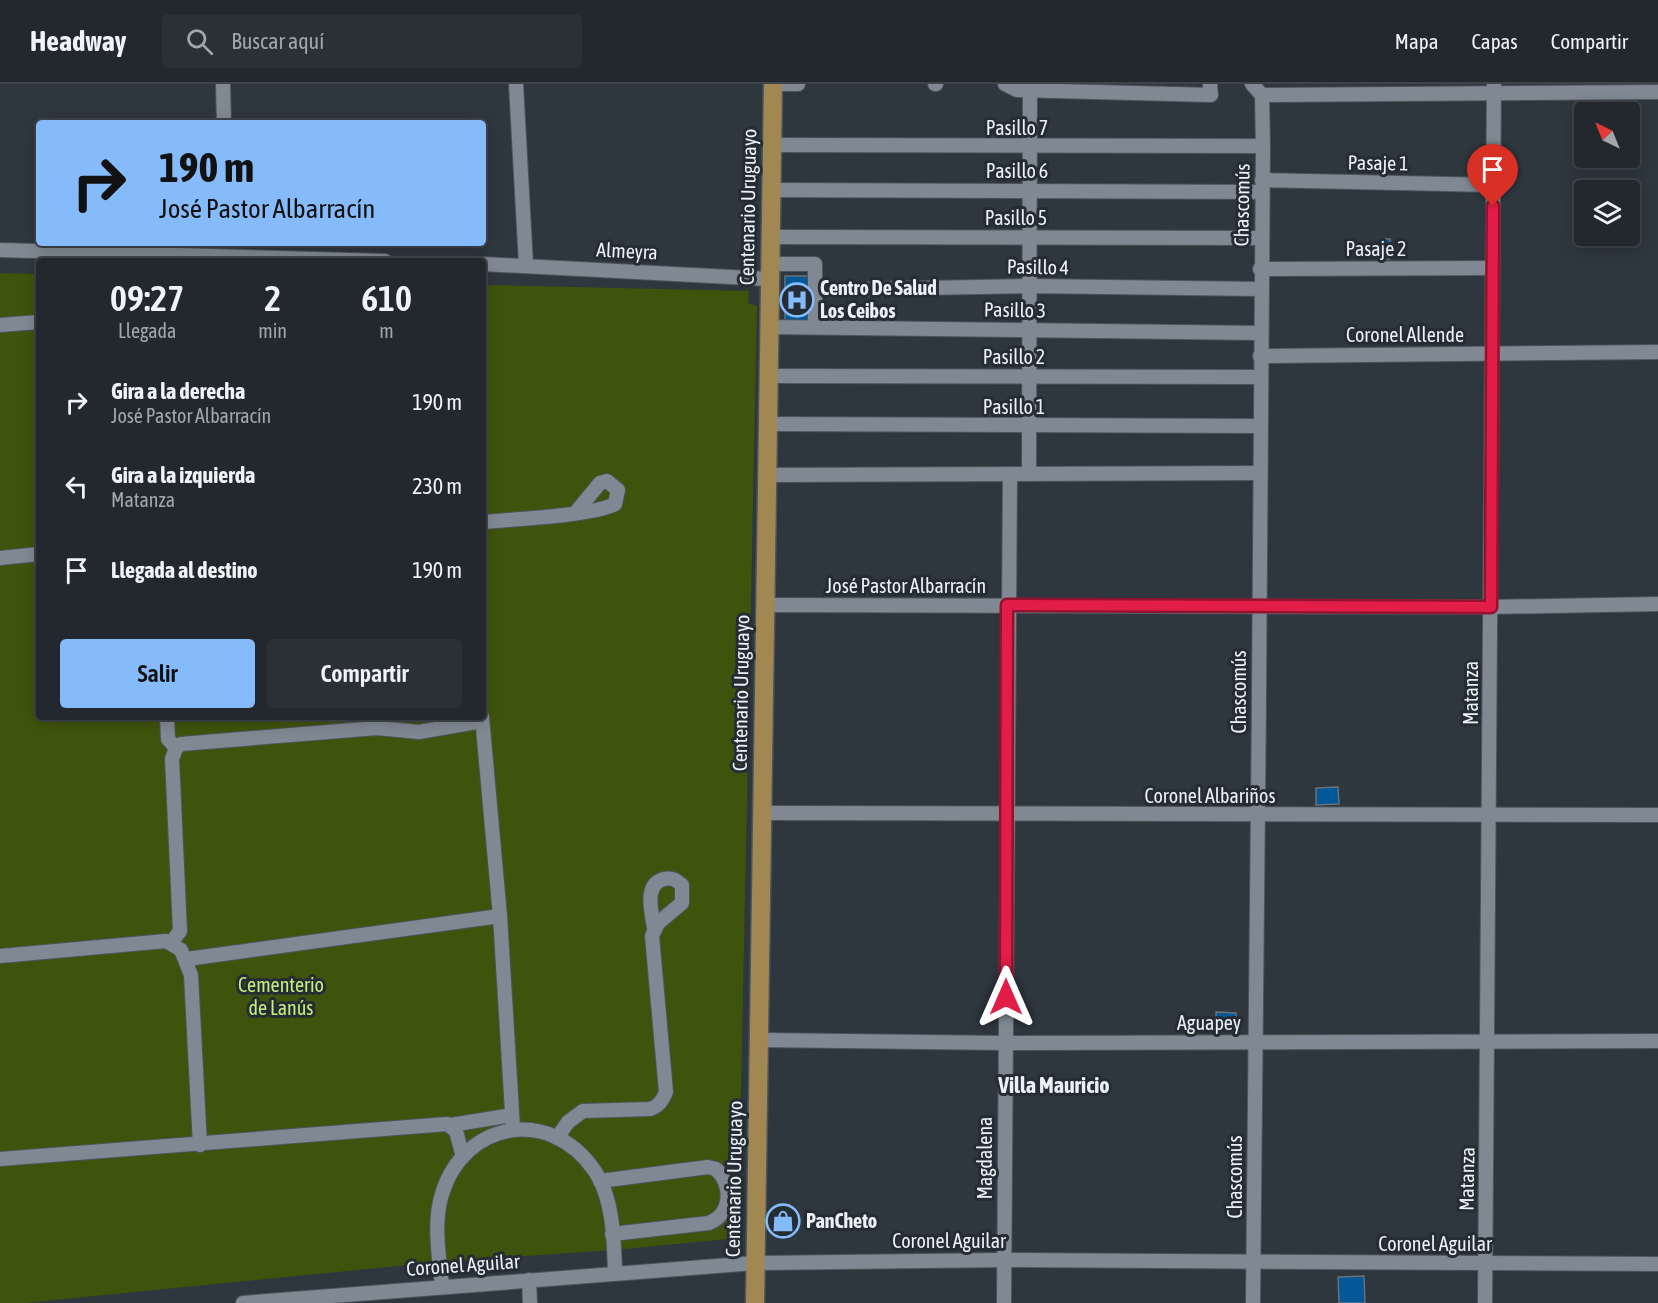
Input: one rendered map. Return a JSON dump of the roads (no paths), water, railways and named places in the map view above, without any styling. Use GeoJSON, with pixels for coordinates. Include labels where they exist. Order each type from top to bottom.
{"type":"FeatureCollection","features":[{"type":"Feature","properties":{"kind":"main road","name":"Centenario Uruguayo"},"geometry":{"type":"LineString","coordinates":[[755,1303],[773,84]]}},
{"type":"Feature","properties":{"kind":"street"},"geometry":{"type":"LineString","coordinates":[[223,84],[224,120]]}},
{"type":"Feature","properties":{"kind":"street"},"geometry":{"type":"LineString","coordinates":[[516,84],[526,265]]}},
{"type":"Feature","properties":{"kind":"street"},"geometry":{"type":"LineString","coordinates":[[773,84],[798,84]]}},
{"type":"Feature","properties":{"kind":"street"},"geometry":{"type":"LineString","coordinates":[[1005,84],[1017,90],[1211,95],[1210,84]]}},
{"type":"Feature","properties":{"kind":"street"},"geometry":{"type":"LineString","coordinates":[[1252,84],[1262,95],[1362,90],[1494,88],[1658,92]]}},
{"type":"Feature","properties":{"kind":"street","name":"Matanza"},"geometry":{"type":"LineString","coordinates":[[1485,1303],[1489,1041],[1494,88]]}},
{"type":"Feature","properties":{"kind":"street"},"geometry":{"type":"LineString","coordinates":[[1029,474],[1030,90]]}},
{"type":"Feature","properties":{"kind":"street","name":"Chascomús"},"geometry":{"type":"LineString","coordinates":[[1253,1303],[1260,815],[1258,606],[1262,95]]}},
{"type":"Feature","properties":{"kind":"street","name":"Pasillo 7"},"geometry":{"type":"LineString","coordinates":[[772,146],[1263,146]]}},
{"type":"Feature","properties":{"kind":"street","name":"Pasaje 1"},"geometry":{"type":"LineString","coordinates":[[1262,186],[1493,185]]}},
{"type":"Feature","properties":{"kind":"street","name":"Pasillo 6"},"geometry":{"type":"LineString","coordinates":[[772,190],[1030,190],[1262,186]]}},
{"type":"Feature","properties":{"kind":"street","name":"Pasillo 5"},"geometry":{"type":"LineString","coordinates":[[771,237],[1261,238]]}},
{"type":"Feature","properties":{"kind":"street"},"geometry":{"type":"LineString","coordinates":[[0,250],[229,250],[260,258]]}},
{"type":"Feature","properties":{"kind":"street","name":"Almeyra"},"geometry":{"type":"LineString","coordinates":[[486,264],[770,272],[815,264],[815,290]]}},
{"type":"Feature","properties":{"kind":"street","name":"Pasaje 2"},"geometry":{"type":"LineString","coordinates":[[1260,269],[1492,268]]}},
{"type":"Feature","properties":{"kind":"street","name":"Pasillo 4"},"geometry":{"type":"LineString","coordinates":[[815,290],[1029,286],[1260,289]]}},
{"type":"Feature","properties":{"kind":"street"},"geometry":{"type":"LineString","coordinates":[[815,290],[815,327]]}},
{"type":"Feature","properties":{"kind":"street"},"geometry":{"type":"LineString","coordinates":[[0,325],[36,322]]}},
{"type":"Feature","properties":{"kind":"street","name":"Pasillo 3"},"geometry":{"type":"LineString","coordinates":[[769,327],[1260,333]]}},
{"type":"Feature","properties":{"kind":"street","name":"Coronel Allende"},"geometry":{"type":"LineString","coordinates":[[1260,356],[1658,352]]}},
{"type":"Feature","properties":{"kind":"street","name":"Pasillo 2"},"geometry":{"type":"LineString","coordinates":[[768,376],[1260,377]]}},
{"type":"Feature","properties":{"kind":"street","name":"Pasillo 1"},"geometry":{"type":"LineString","coordinates":[[768,424],[1029,427],[1259,426]]}},
{"type":"Feature","properties":{"kind":"street"},"geometry":{"type":"LineString","coordinates":[[767,475],[1259,473]]}},
{"type":"Feature","properties":{"kind":"street","name":"Magdalena"},"geometry":{"type":"LineString","coordinates":[[1004,1303],[1007,605],[1010,474]]}},
{"type":"Feature","properties":{"kind":"street"},"geometry":{"type":"LineString","coordinates":[[486,522],[576,512]]}},
{"type":"Feature","properties":{"kind":"street"},"geometry":{"type":"LineString","coordinates":[[0,558],[36,554]]}},
{"type":"Feature","properties":{"kind":"street","name":"José Pastor Albarracín"},"geometry":{"type":"LineString","coordinates":[[765,605],[1491,607],[1658,604]]}},
{"type":"Feature","properties":{"kind":"street"},"geometry":{"type":"LineString","coordinates":[[167,720],[168,739],[176,748]]}},
{"type":"Feature","properties":{"kind":"street"},"geometry":{"type":"LineString","coordinates":[[171,943],[180,931],[172,759],[176,748],[181,744],[377,728],[430,731],[478,720]]}},
{"type":"Feature","properties":{"kind":"street"},"geometry":{"type":"LineString","coordinates":[[482,720],[500,916],[513,1121]]}},
{"type":"Feature","properties":{"kind":"street","name":"Coronel Albariños"},"geometry":{"type":"LineString","coordinates":[[762,813],[1006,816],[1658,815]]}},
{"type":"Feature","properties":{"kind":"street"},"geometry":{"type":"LineString","coordinates":[[187,959],[500,916]]}},
{"type":"Feature","properties":{"kind":"street"},"geometry":{"type":"LineString","coordinates":[[557,1138],[568,1122],[583,1111],[651,1109],[663,1100],[666,1092],[652,936],[654,928]]}},
{"type":"Feature","properties":{"kind":"street"},"geometry":{"type":"LineString","coordinates":[[0,956],[166,941],[181,950],[187,959],[191,975],[200,1145]]}},
{"type":"Feature","properties":{"kind":"street","name":"Aguapey"},"geometry":{"type":"LineString","coordinates":[[759,1040],[1005,1043],[1658,1041]]}},
{"type":"Feature","properties":{"kind":"street"},"geometry":{"type":"LineString","coordinates":[[442,1285],[439,1262],[441,1197],[453,1170],[463,1157],[513,1121]]}},
{"type":"Feature","properties":{"kind":"street"},"geometry":{"type":"LineString","coordinates":[[0,1159],[513,1121],[569,1144],[583,1156],[600,1181],[608,1203],[615,1272]]}},
{"type":"Feature","properties":{"kind":"street"},"geometry":{"type":"LineString","coordinates":[[451,1125],[459,1137],[463,1157]]}},
{"type":"Feature","properties":{"kind":"street"},"geometry":{"type":"LineString","coordinates":[[600,1181],[708,1167],[716,1169],[725,1183],[727,1207],[718,1219],[709,1223],[612,1234]]}},
{"type":"Feature","properties":{"kind":"street","name":"Coronel Aguilar"},"geometry":{"type":"LineString","coordinates":[[243,1303],[357,1298],[442,1285],[755,1263],[1004,1260],[1254,1264],[1658,1264]]}},
{"type":"Feature","properties":{"kind":"street"},"geometry":{"type":"LineString","coordinates":[[529,1280],[530,1303]]}},
{"type":"Feature","properties":{"kind":"place","name":"Centro De Salud Los Ceibos"},"geometry":{"type":"Point","coordinates":[797,300]}},
{"type":"Feature","properties":{"kind":"place","name":"PanCheto"},"geometry":{"type":"Point","coordinates":[783,1221]}},
{"type":"Feature","properties":{"kind":"district","name":"Villa Mauricio"},"geometry":{"type":"Point","coordinates":[1054,1085]}},
{"type":"Feature","properties":{"kind":"park label","name":"Cementerio de Lanús"},"geometry":{"type":"Point","coordinates":[281,996]}}]}
